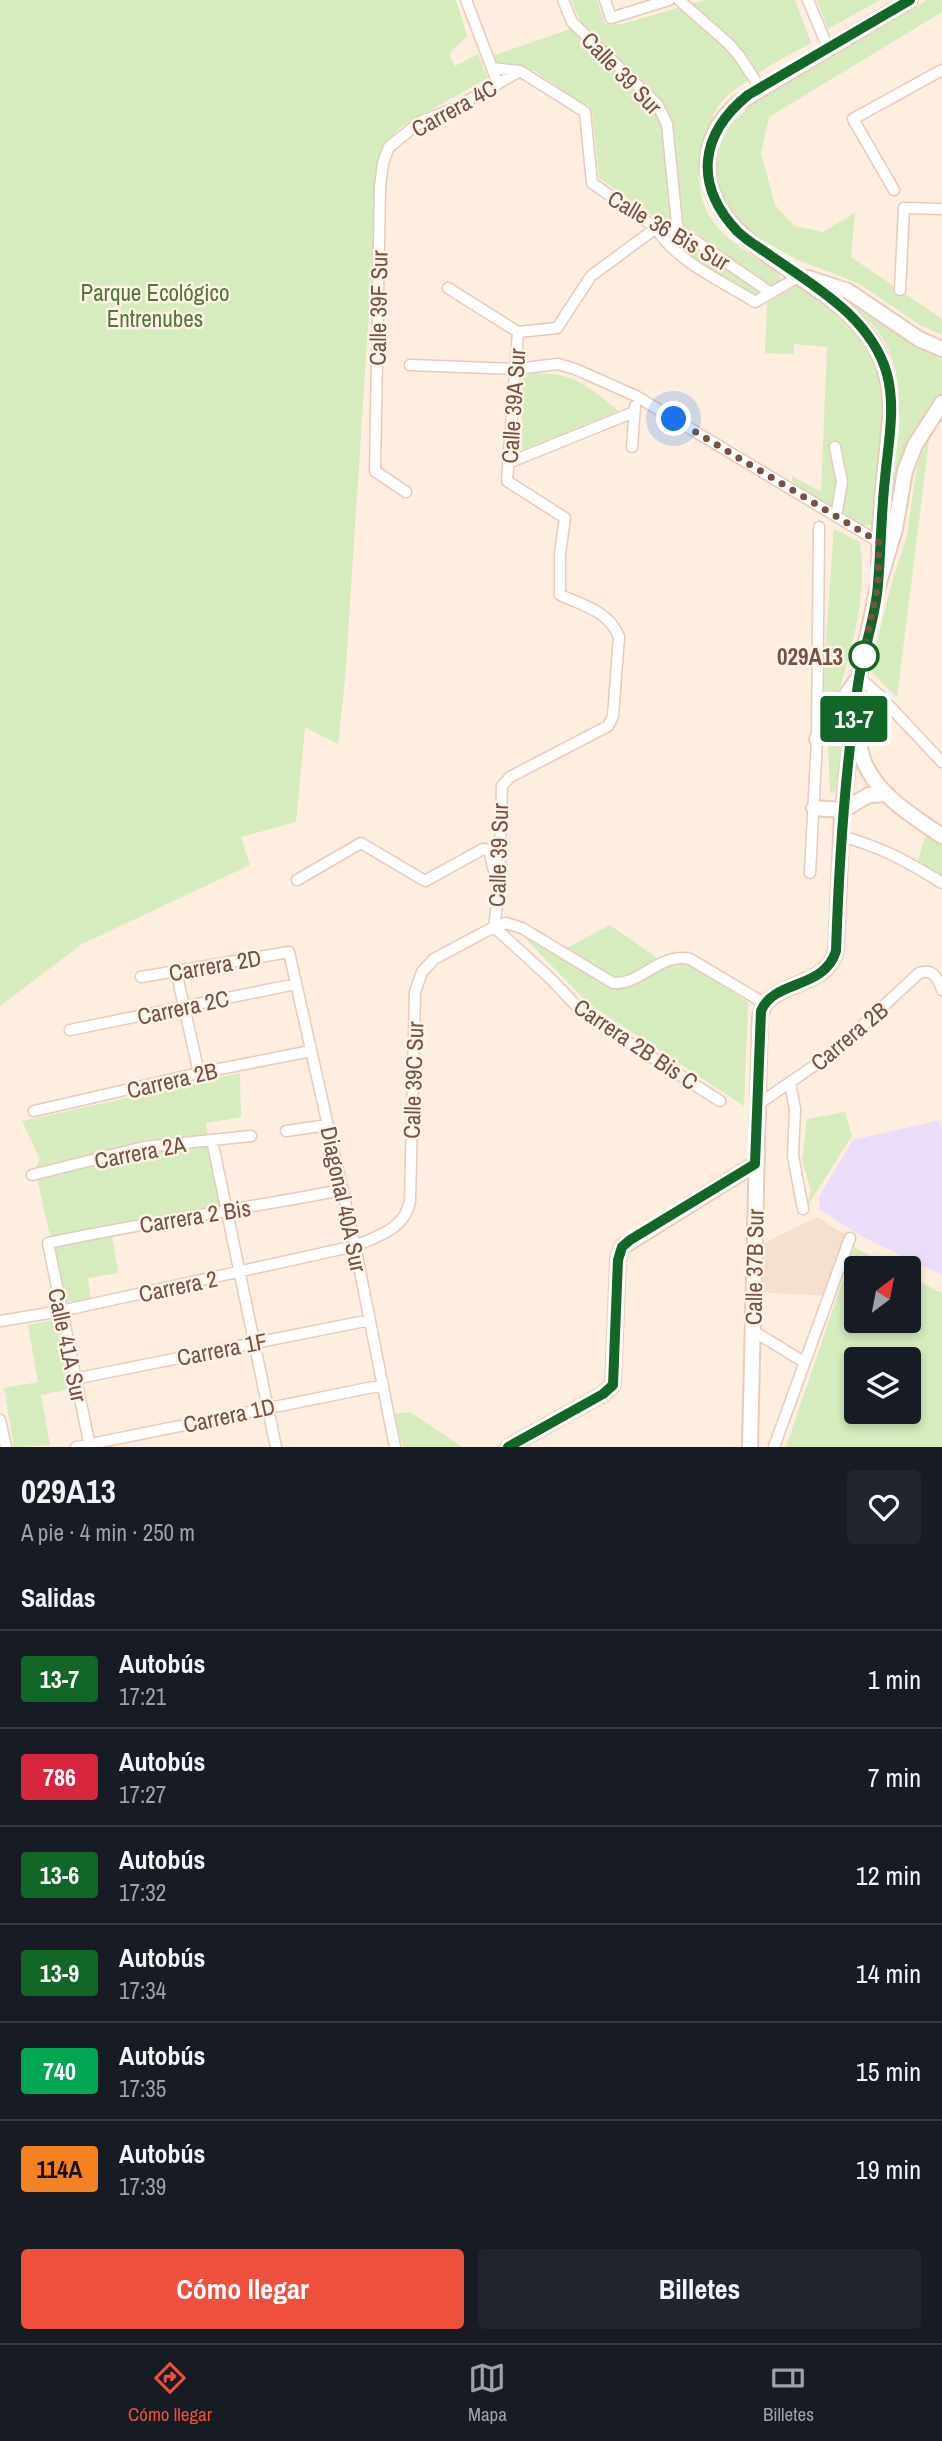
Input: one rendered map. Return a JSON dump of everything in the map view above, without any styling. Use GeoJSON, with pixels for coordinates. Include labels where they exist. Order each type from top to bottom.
{"type":"FeatureCollection","features":[{"type":"Feature","properties":{"kind":"main road"},"geometry":{"type":"LineString","coordinates":[[878,586],[879,542],[891,408],[887,375],[875,345],[843,309],[736,230],[718,205],[709,180],[709,150],[719,124],[738,103],[910,0]]}},
{"type":"Feature","properties":{"kind":"main road"},"geometry":{"type":"LineString","coordinates":[[800,276],[839,287],[919,339],[942,349]]}},
{"type":"Feature","properties":{"kind":"main road"},"geometry":{"type":"LineString","coordinates":[[764,1003],[822,973],[834,960],[843,810],[859,677],[878,586],[895,529],[902,481],[910,455],[942,403]]}},
{"type":"Feature","properties":{"kind":"main road"},"geometry":{"type":"LineString","coordinates":[[817,739],[859,677]]}},
{"type":"Feature","properties":{"kind":"main road"},"geometry":{"type":"LineString","coordinates":[[854,723],[864,762],[886,794],[942,836]]}},
{"type":"Feature","properties":{"kind":"main road"},"geometry":{"type":"LineString","coordinates":[[814,808],[843,810],[869,795],[886,794]]}},
{"type":"Feature","properties":{"kind":"main road","name":"Calle 37B Sur"},"geometry":{"type":"LineString","coordinates":[[750,1447],[755,1164],[760,1017],[764,1003]]}},
{"type":"Feature","properties":{"kind":"main road"},"geometry":{"type":"LineString","coordinates":[[508,1447],[610,1388],[615,1376],[618,1260],[622,1247],[755,1164]]}},
{"type":"Feature","properties":{"kind":"street"},"geometry":{"type":"LineString","coordinates":[[466,0],[498,84]]}},
{"type":"Feature","properties":{"kind":"street","name":"Calle 39 Sur"},"geometry":{"type":"LineString","coordinates":[[563,0],[572,22],[657,104],[664,115],[678,234]]}},
{"type":"Feature","properties":{"kind":"street","name":"Calle 39 Sur"},"geometry":{"type":"LineString","coordinates":[[605,0],[611,18],[669,0]]}},
{"type":"Feature","properties":{"kind":"street"},"geometry":{"type":"LineString","coordinates":[[679,0],[729,44],[760,88]]}},
{"type":"Feature","properties":{"kind":"street"},"geometry":{"type":"LineString","coordinates":[[808,0],[828,48]]}},
{"type":"Feature","properties":{"kind":"street","name":"Carrera 4C"},"geometry":{"type":"LineString","coordinates":[[492,68],[520,71],[585,112]]}},
{"type":"Feature","properties":{"kind":"street"},"geometry":{"type":"LineString","coordinates":[[894,190],[853,119],[942,70]]}},
{"type":"Feature","properties":{"kind":"street","name":"Carrera 4C"},"geometry":{"type":"LineString","coordinates":[[389,147],[420,121],[455,108],[520,71]]}},
{"type":"Feature","properties":{"kind":"street","name":"Calle 36 Bis Sur"},"geometry":{"type":"LineString","coordinates":[[585,112],[592,183],[656,228],[691,237],[771,293]]}},
{"type":"Feature","properties":{"kind":"street","name":"Calle 39F Sur"},"geometry":{"type":"LineString","coordinates":[[389,147],[383,163],[380,187],[375,471],[406,492]]}},
{"type":"Feature","properties":{"kind":"street"},"geometry":{"type":"LineString","coordinates":[[900,290],[904,208],[942,209]]}},
{"type":"Feature","properties":{"kind":"street"},"geometry":{"type":"LineString","coordinates":[[448,288],[518,332],[558,328],[591,276],[656,228],[662,239],[675,251],[755,302],[800,276]]}},
{"type":"Feature","properties":{"kind":"street","name":"Calle 39A Sur"},"geometry":{"type":"LineString","coordinates":[[503,783],[608,726],[613,716],[619,638],[616,628],[603,615],[560,595],[560,553],[565,518],[507,481],[518,332]]}},
{"type":"Feature","properties":{"kind":"street"},"geometry":{"type":"LineString","coordinates":[[410,365],[515,369],[558,364],[593,376],[636,397],[879,542]]}},
{"type":"Feature","properties":{"kind":"street"},"geometry":{"type":"LineString","coordinates":[[632,447],[636,397]]}},
{"type":"Feature","properties":{"kind":"street"},"geometry":{"type":"LineString","coordinates":[[508,463],[634,412]]}},
{"type":"Feature","properties":{"kind":"street"},"geometry":{"type":"LineString","coordinates":[[835,447],[842,482],[836,516]]}},
{"type":"Feature","properties":{"kind":"street"},"geometry":{"type":"LineString","coordinates":[[810,873],[817,739],[819,527]]}},
{"type":"Feature","properties":{"kind":"street"},"geometry":{"type":"LineString","coordinates":[[859,677],[942,762]]}},
{"type":"Feature","properties":{"kind":"street","name":"Calle 39 Sur"},"geometry":{"type":"LineString","coordinates":[[494,927],[503,783]]}},
{"type":"Feature","properties":{"kind":"street"},"geometry":{"type":"LineString","coordinates":[[841,836],[873,845],[942,883]]}},
{"type":"Feature","properties":{"kind":"street"},"geometry":{"type":"LineString","coordinates":[[297,880],[361,843],[425,881],[483,849],[491,853],[494,871],[499,872]]}},
{"type":"Feature","properties":{"kind":"street"},"geometry":{"type":"LineString","coordinates":[[494,927],[506,923],[522,928],[604,979],[618,983],[631,980],[665,960],[681,957],[690,959],[764,1003]]}},
{"type":"Feature","properties":{"kind":"street","name":"Carrera 2B Bis C"},"geometry":{"type":"LineString","coordinates":[[494,927],[550,978],[582,1012],[720,1101]]}},
{"type":"Feature","properties":{"kind":"street","name":"Calle 39C Sur"},"geometry":{"type":"LineString","coordinates":[[355,1246],[396,1226],[403,1220],[409,1207],[415,992],[418,979],[434,959],[494,927]]}},
{"type":"Feature","properties":{"kind":"street","name":"Diagonal 40A Sur"},"geometry":{"type":"LineString","coordinates":[[289,952],[355,1246],[396,1447]]}},
{"type":"Feature","properties":{"kind":"street","name":"Carrera 2D"},"geometry":{"type":"LineString","coordinates":[[141,977],[289,952]]}},
{"type":"Feature","properties":{"kind":"street"},"geometry":{"type":"LineString","coordinates":[[176,971],[199,1073]]}},
{"type":"Feature","properties":{"kind":"street","name":"Carrera 2B"},"geometry":{"type":"LineString","coordinates":[[757,1105],[856,1034],[917,974],[928,972],[937,978],[942,990]]}},
{"type":"Feature","properties":{"kind":"street","name":"Carrera 2C"},"geometry":{"type":"LineString","coordinates":[[70,1030],[296,984]]}},
{"type":"Feature","properties":{"kind":"street","name":"Carrera 2B"},"geometry":{"type":"LineString","coordinates":[[34,1111],[199,1073],[311,1051]]}},
{"type":"Feature","properties":{"kind":"street"},"geometry":{"type":"LineString","coordinates":[[790,1083],[795,1109],[793,1156],[803,1209]]}},
{"type":"Feature","properties":{"kind":"street"},"geometry":{"type":"LineString","coordinates":[[286,1131],[328,1125]]}},
{"type":"Feature","properties":{"kind":"street","name":"Carrera 2A"},"geometry":{"type":"LineString","coordinates":[[32,1175],[144,1147],[251,1136]]}},
{"type":"Feature","properties":{"kind":"street"},"geometry":{"type":"LineString","coordinates":[[212,1140],[276,1447]]}},
{"type":"Feature","properties":{"kind":"street","name":"Carrera 2 Bis"},"geometry":{"type":"LineString","coordinates":[[48,1243],[105,1230],[227,1212],[342,1190]]}},
{"type":"Feature","properties":{"kind":"street"},"geometry":{"type":"LineString","coordinates":[[774,1447],[850,1238]]}},
{"type":"Feature","properties":{"kind":"street","name":"Calle 41A Sur"},"geometry":{"type":"LineString","coordinates":[[48,1243],[90,1446]]}},
{"type":"Feature","properties":{"kind":"street","name":"Carrera 2"},"geometry":{"type":"LineString","coordinates":[[0,1321],[61,1311],[355,1246]]}},
{"type":"Feature","properties":{"kind":"street","name":"Carrera 1F"},"geometry":{"type":"LineString","coordinates":[[75,1379],[370,1320]]}},
{"type":"Feature","properties":{"kind":"street"},"geometry":{"type":"LineString","coordinates":[[758,1334],[804,1362]]}},
{"type":"Feature","properties":{"kind":"street","name":"Carrera 1D"},"geometry":{"type":"LineString","coordinates":[[76,1447],[383,1385]]}},
{"type":"Feature","properties":{"kind":"street"},"geometry":{"type":"LineString","coordinates":[[0,1420],[6,1447]]}},
{"type":"Feature","properties":{"kind":"shaded area"},"geometry":{"type":"Polygon","coordinates":[[[940,1120],[942,1275],[921,1265],[921,1256],[903,1256],[861,1236],[819,1209],[820,1195],[853,1140],[940,1120]]]}},
{"type":"Feature","properties":{"kind":"shaded area"},"geometry":{"type":"Polygon","coordinates":[[[817,1217],[850,1238],[830,1296],[753,1292],[754,1248],[817,1217]]]}},
{"type":"Feature","properties":{"kind":"green space","name":"Parque Ecológico Entrenubes"},"geometry":{"type":"Polygon","coordinates":[[[0,0],[456,0],[467,36],[449,54],[455,66],[478,54],[488,78],[402,126],[390,139],[379,158],[345,680],[338,744],[305,727],[296,822],[241,837],[250,865],[82,944],[0,1006],[0,0]]]}},
{"type":"Feature","properties":{"kind":"green space"},"geometry":{"type":"Polygon","coordinates":[[[571,0],[597,0],[605,24],[622,24],[705,0],[795,0],[811,43],[756,75],[721,102],[708,131],[700,172],[701,195],[710,217],[730,240],[778,274],[781,278],[778,285],[769,286],[694,231],[664,224],[599,178],[592,111],[535,71],[496,64],[492,56],[582,25],[571,0]]]}},
{"type":"Feature","properties":{"kind":"green space"},"geometry":{"type":"Polygon","coordinates":[[[817,0],[880,0],[828,29],[817,0]]]}},
{"type":"Feature","properties":{"kind":"green space"},"geometry":{"type":"Polygon","coordinates":[[[927,0],[942,0],[942,12],[769,117],[761,153],[775,205],[794,226],[823,232],[855,213],[851,257],[942,319],[942,335],[920,325],[858,283],[798,260],[750,233],[726,209],[715,184],[717,151],[729,125],[750,106],[927,0]]]}},
{"type":"Feature","properties":{"kind":"green space"},"geometry":{"type":"Polygon","coordinates":[[[665,235],[689,241],[764,293],[753,297],[686,256],[665,235]]]}},
{"type":"Feature","properties":{"kind":"green space"},"geometry":{"type":"Polygon","coordinates":[[[798,285],[852,324],[871,350],[880,372],[884,395],[884,442],[876,513],[871,525],[863,525],[842,516],[792,482],[792,476],[821,492],[827,347],[794,344],[794,354],[765,353],[767,303],[798,285]]]}},
{"type":"Feature","properties":{"kind":"green space"},"geometry":{"type":"Polygon","coordinates":[[[841,295],[907,340],[942,356],[942,394],[922,419],[911,439],[891,496],[900,410],[895,368],[888,348],[876,329],[841,295]]]}},
{"type":"Feature","properties":{"kind":"green space"},"geometry":{"type":"Polygon","coordinates":[[[532,373],[560,375],[580,382],[619,411],[568,431],[568,434],[522,450],[521,381],[532,373]]]}},
{"type":"Feature","properties":{"kind":"green space"},"geometry":{"type":"Polygon","coordinates":[[[930,433],[897,698],[870,670],[890,589],[907,535],[917,465],[930,433]]]}},
{"type":"Feature","properties":{"kind":"green space"},"geometry":{"type":"Polygon","coordinates":[[[834,529],[860,542],[862,574],[854,635],[840,687],[830,706],[826,704],[823,679],[834,529]]]}},
{"type":"Feature","properties":{"kind":"green space"},"geometry":{"type":"Polygon","coordinates":[[[842,715],[845,716],[842,752],[835,793],[830,792],[828,741],[842,715]]]}},
{"type":"Feature","properties":{"kind":"green space"},"geometry":{"type":"Polygon","coordinates":[[[926,834],[942,846],[942,877],[918,860],[926,834]]]}},
{"type":"Feature","properties":{"kind":"green space"},"geometry":{"type":"Polygon","coordinates":[[[610,925],[667,965],[682,960],[748,1002],[744,1106],[589,1004],[523,936],[555,954],[610,925]]]}},
{"type":"Feature","properties":{"kind":"green space"},"geometry":{"type":"Polygon","coordinates":[[[240,1073],[241,1117],[206,1123],[219,1205],[111,1228],[118,1273],[88,1278],[91,1300],[65,1302],[35,1169],[40,1159],[22,1121],[240,1073]]]}},
{"type":"Feature","properties":{"kind":"green space"},"geometry":{"type":"Polygon","coordinates":[[[845,1112],[852,1136],[806,1208],[811,1191],[802,1160],[807,1119],[845,1112]]]}},
{"type":"Feature","properties":{"kind":"green space"},"geometry":{"type":"Polygon","coordinates":[[[854,1247],[871,1256],[851,1256],[854,1247]]]}},
{"type":"Feature","properties":{"kind":"green space"},"geometry":{"type":"Polygon","coordinates":[[[844,1276],[844,1334],[920,1334],[921,1282],[942,1293],[942,1447],[786,1447],[844,1276]]]}},
{"type":"Feature","properties":{"kind":"green space"},"geometry":{"type":"Polygon","coordinates":[[[58,1319],[71,1389],[41,1395],[50,1445],[14,1447],[4,1388],[38,1382],[28,1325],[58,1319]]]}},
{"type":"Feature","properties":{"kind":"green space"},"geometry":{"type":"Polygon","coordinates":[[[410,1412],[462,1447],[403,1447],[393,1414],[410,1412]]]}},
{"type":"Feature","properties":{"kind":"bus line","name":"13-7"},"geometry":{"type":"LineString","coordinates":[[508,1447],[603,1394],[613,1385],[618,1260],[622,1247],[755,1164],[759,1023],[764,1003],[822,973],[834,960],[842,815],[859,677],[878,586],[880,525],[891,422],[890,390],[875,345],[855,320],[831,299],[741,235],[726,218],[709,180],[709,150],[719,124],[748,95],[910,0]]}},
{"type":"Feature","properties":{"kind":"place","name":"029A13"},"geometry":{"type":"Point","coordinates":[864,656]}},
{"type":"Feature","properties":{"kind":"route"},"geometry":{"type":"LineString","coordinates":[[674,419],[879,542],[878,586],[862,662],[864,656]]}}]}
